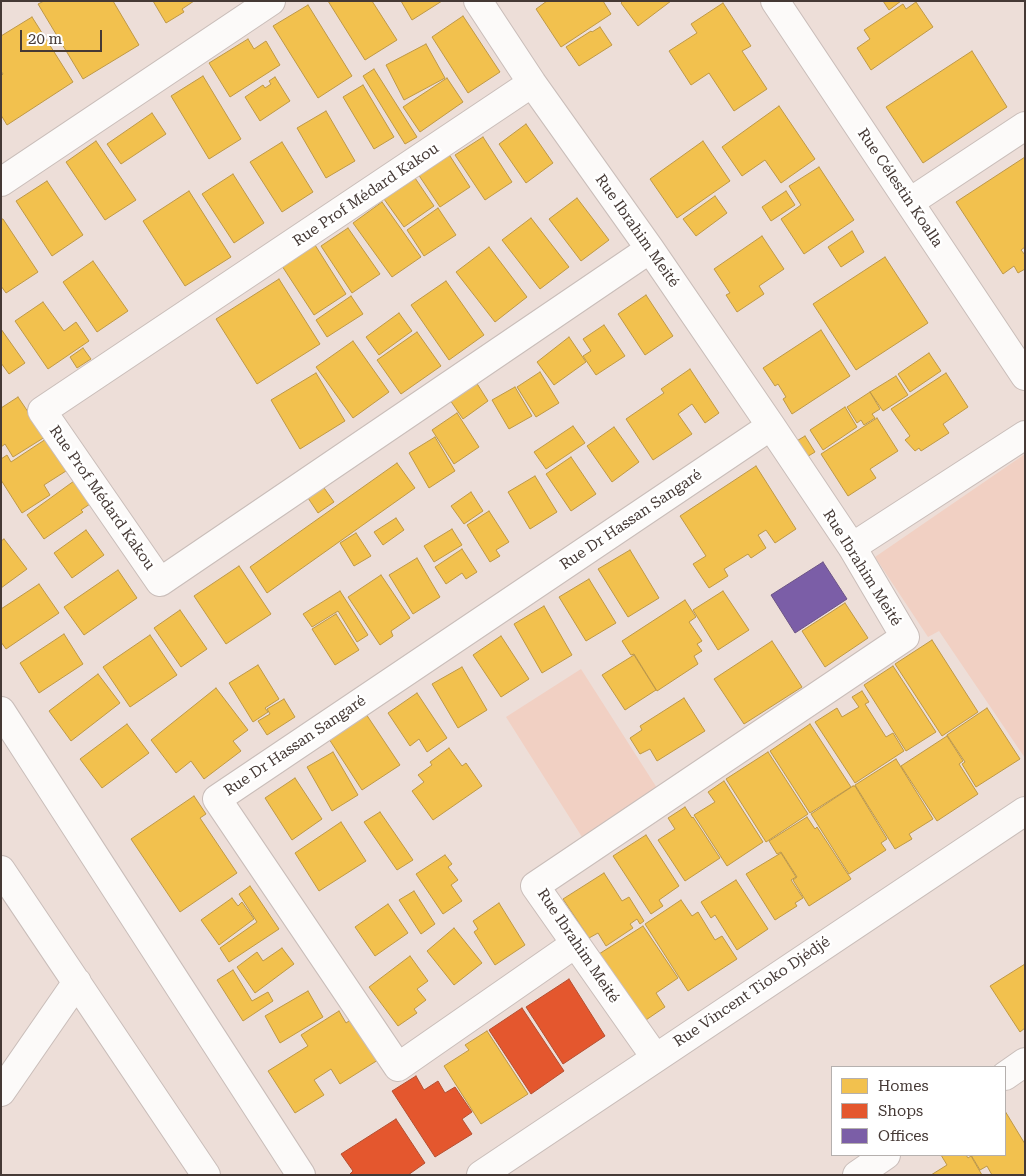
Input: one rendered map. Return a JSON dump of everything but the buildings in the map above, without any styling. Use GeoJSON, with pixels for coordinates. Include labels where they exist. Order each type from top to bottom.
{"type":"FeatureCollection","features":[{"type":"Feature","properties":{"kind":"street"},"geometry":{"type":"LineString","coordinates":[[1,182],[271,1]]}},
{"type":"Feature","properties":{"kind":"street","name":"Rue Ibrahim Meité"},"geometry":{"type":"LineString","coordinates":[[478,1],[532,83],[650,249],[771,426],[852,547],[905,637],[535,886],[649,1048]]}},
{"type":"Feature","properties":{"kind":"street","name":"Rue Célestin Koalla"},"geometry":{"type":"LineString","coordinates":[[775,1],[1025,376]]}},
{"type":"Feature","properties":{"kind":"street","name":"Rue Prof Médard Kakou"},"geometry":{"type":"LineString","coordinates":[[532,83],[42,411],[160,582],[650,249]]}},
{"type":"Feature","properties":{"kind":"street"},"geometry":{"type":"LineString","coordinates":[[910,202],[1025,126]]}},
{"type":"Feature","properties":{"kind":"street","name":"Rue Dr Hassan Sangaré"},"geometry":{"type":"LineString","coordinates":[[575,944],[398,1067],[217,799],[771,426]]}},
{"type":"Feature","properties":{"kind":"street"},"geometry":{"type":"LineString","coordinates":[[852,547],[1025,435]]}},
{"type":"Feature","properties":{"kind":"street"},"geometry":{"type":"LineString","coordinates":[[1,711],[301,1175]]}},
{"type":"Feature","properties":{"kind":"street","name":"Rue Vincent Tioko Djédjé"},"geometry":{"type":"LineString","coordinates":[[481,1175],[649,1048],[1024,813]]}},
{"type":"Feature","properties":{"kind":"street"},"geometry":{"type":"LineString","coordinates":[[1,870],[206,1175]]}},
{"type":"Feature","properties":{"kind":"street"},"geometry":{"type":"LineString","coordinates":[[1,1092],[77,982]]}},
{"type":"Feature","properties":{"kind":"street"},"geometry":{"type":"LineString","coordinates":[[1006,1075],[1025,1062]]}},
{"type":"Feature","properties":{"kind":"street"},"geometry":{"type":"LineString","coordinates":[[856,1175],[884,1156]]}},
{"type":"Feature","properties":{"kind":"shaded area"},"geometry":{"type":"Polygon","coordinates":[[[1025,454],[1025,758],[939,631],[928,637],[875,557],[1025,454]]]}},
{"type":"Feature","properties":{"kind":"shaded area"},"geometry":{"type":"Polygon","coordinates":[[[581,669],[657,788],[582,837],[506,717],[581,669]]]}}]}
